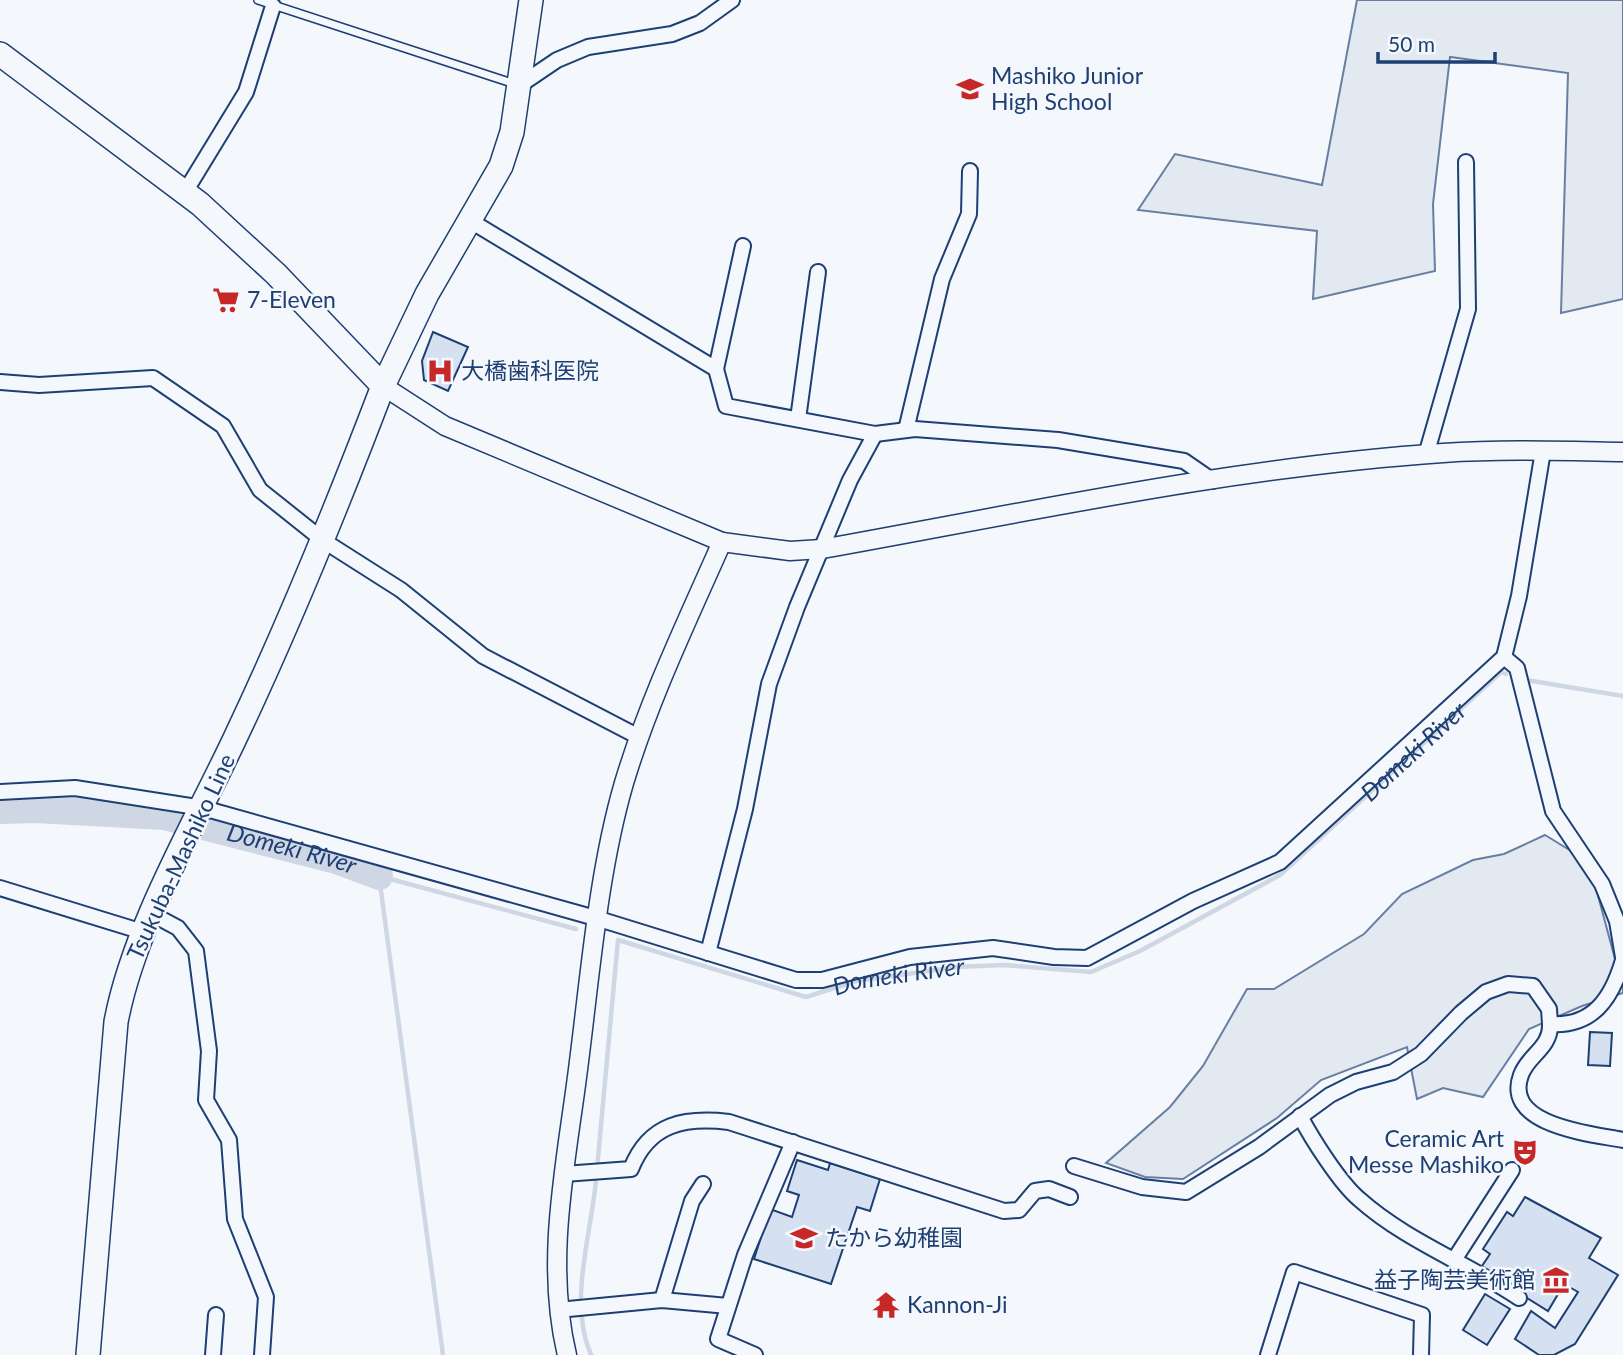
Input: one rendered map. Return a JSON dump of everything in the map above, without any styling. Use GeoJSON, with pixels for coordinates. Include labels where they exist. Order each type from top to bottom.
{"type":"FeatureCollection","features":[{"type":"Feature","properties":{"kind":"main road","name":"Tsukuba-Mashiko Line"},"geometry":{"type":"LineString","coordinates":[[88,1355],[116,1021],[123,987],[148,923],[324,541],[383,386],[427,294],[501,166],[512,132],[531,0]]}},
{"type":"Feature","properties":{"kind":"main road"},"geometry":{"type":"LineString","coordinates":[[0,54],[184,192],[241,240],[383,386]]}},
{"type":"Feature","properties":{"kind":"street"},"geometry":{"type":"LineString","coordinates":[[520,85],[557,60],[588,47],[672,34],[700,23],[732,0]]}},
{"type":"Feature","properties":{"kind":"street"},"geometry":{"type":"LineString","coordinates":[[184,192],[246,92],[272,6]]}},
{"type":"Feature","properties":{"kind":"street"},"geometry":{"type":"LineString","coordinates":[[1426,455],[1468,309],[1466,162]]}},
{"type":"Feature","properties":{"kind":"street"},"geometry":{"type":"LineString","coordinates":[[906,430],[942,279],[969,214],[970,170]]}},
{"type":"Feature","properties":{"kind":"street"},"geometry":{"type":"LineString","coordinates":[[469,220],[716,369]]}},
{"type":"Feature","properties":{"kind":"street"},"geometry":{"type":"LineString","coordinates":[[743,246],[716,369],[726,406],[875,434],[906,430],[1058,440],[1184,461],[1213,481]]}},
{"type":"Feature","properties":{"kind":"street"},"geometry":{"type":"LineString","coordinates":[[798,419],[818,272]]}},
{"type":"Feature","properties":{"kind":"street"},"geometry":{"type":"LineString","coordinates":[[0,382],[39,385],[153,378],[222,426],[260,490],[324,541],[401,590],[483,656],[639,737]]}},
{"type":"Feature","properties":{"kind":"street"},"geometry":{"type":"LineString","coordinates":[[383,386],[445,426],[722,542],[790,551],[822,549],[1325,464],[1426,455],[1543,451],[1623,452]]}},
{"type":"Feature","properties":{"kind":"street"},"geometry":{"type":"LineString","coordinates":[[708,953],[745,809],[769,684],[797,607],[850,480],[875,434]]}},
{"type":"Feature","properties":{"kind":"street"},"geometry":{"type":"LineString","coordinates":[[0,792],[75,788],[599,919],[796,980],[822,980],[910,957],[993,948],[1054,957],[1087,958],[1194,901],[1280,862],[1504,657],[1519,596],[1543,451]]}},
{"type":"Feature","properties":{"kind":"street"},"geometry":{"type":"LineString","coordinates":[[567,1355],[558,1310],[556,1263],[564,1174],[611,838],[639,737],[722,542]]}},
{"type":"Feature","properties":{"kind":"street"},"geometry":{"type":"LineString","coordinates":[[1504,657],[1517,668],[1553,811],[1602,884],[1617,921],[1623,959],[1617,983],[1585,1021],[1565,1026],[1550,1024]]}},
{"type":"Feature","properties":{"kind":"street"},"geometry":{"type":"LineString","coordinates":[[0,888],[178,928],[196,951],[209,1051],[206,1100],[229,1140],[235,1219],[266,1297],[262,1355]]}},
{"type":"Feature","properties":{"kind":"street"},"geometry":{"type":"LineString","coordinates":[[1074,1166],[1142,1187],[1186,1192],[1330,1095],[1356,1082],[1393,1072],[1421,1054],[1486,992],[1508,984],[1533,986],[1549,1009],[1550,1035],[1521,1076],[1519,1093],[1527,1109],[1543,1121],[1562,1128],[1623,1140]]}},
{"type":"Feature","properties":{"kind":"street"},"geometry":{"type":"LineString","coordinates":[[1300,1116],[1314,1144],[1357,1198],[1396,1227],[1482,1273],[1519,1298]]}},
{"type":"Feature","properties":{"kind":"street"},"geometry":{"type":"LineString","coordinates":[[564,1174],[631,1168],[638,1150],[662,1130],[681,1121],[703,1119],[729,1122],[1004,1211],[1019,1210],[1035,1191],[1049,1189],[1070,1197]]}},
{"type":"Feature","properties":{"kind":"street"},"geometry":{"type":"LineString","coordinates":[[755,1355],[718,1339],[745,1255],[793,1142]]}},
{"type":"Feature","properties":{"kind":"street"},"geometry":{"type":"LineString","coordinates":[[1454,1260],[1512,1170]]}},
{"type":"Feature","properties":{"kind":"street"},"geometry":{"type":"LineString","coordinates":[[662,1300],[692,1200],[703,1184]]}},
{"type":"Feature","properties":{"kind":"street"},"geometry":{"type":"LineString","coordinates":[[1268,1355],[1294,1272],[1422,1315],[1421,1355]]}},
{"type":"Feature","properties":{"kind":"street"},"geometry":{"type":"LineString","coordinates":[[558,1310],[662,1300],[728,1306]]}},
{"type":"Feature","properties":{"kind":"street"},"geometry":{"type":"LineString","coordinates":[[213,1355],[216,1315]]}},
{"type":"Feature","properties":{"kind":"lane"},"geometry":{"type":"LineString","coordinates":[[258,0],[503,83],[520,85]]}},
{"type":"Feature","properties":{"kind":"shaded area"},"geometry":{"type":"Polygon","coordinates":[[[1357,0],[1623,0],[1623,299],[1561,313],[1568,73],[1450,57],[1433,204],[1435,271],[1313,299],[1317,231],[1138,210],[1175,154],[1322,185],[1357,0]]]}},
{"type":"Feature","properties":{"kind":"shaded area"},"geometry":{"type":"Polygon","coordinates":[[[1545,835],[1589,862],[1615,959],[1623,959],[1623,993],[1582,1006],[1529,1029],[1483,1097],[1443,1088],[1417,1099],[1407,1047],[1321,1080],[1277,1118],[1183,1179],[1145,1177],[1106,1163],[1170,1107],[1203,1066],[1247,989],[1274,989],[1364,934],[1402,894],[1473,860],[1504,854],[1545,835]]]}},
{"type":"Feature","properties":{"kind":"building","name":"大橋歯科医院"},"geometry":{"type":"Polygon","coordinates":[[[433,332],[468,347],[448,391],[424,380],[422,361],[433,332]]]}},
{"type":"Feature","properties":{"kind":"building"},"geometry":{"type":"Polygon","coordinates":[[[1590,1032],[1612,1033],[1610,1066],[1588,1065],[1590,1032]]]}},
{"type":"Feature","properties":{"kind":"building","name":"たから幼稚園"},"geometry":{"type":"Polygon","coordinates":[[[797,1160],[828,1170],[830,1163],[880,1179],[870,1211],[857,1207],[831,1284],[754,1259],[770,1209],[792,1217],[799,1195],[787,1191],[797,1160]]]}},
{"type":"Feature","properties":{"kind":"building","name":"益子陶芸美術館"},"geometry":{"type":"Polygon","coordinates":[[[1525,1197],[1601,1238],[1589,1258],[1618,1275],[1575,1344],[1554,1355],[1539,1355],[1515,1339],[1531,1311],[1555,1328],[1578,1292],[1564,1284],[1548,1311],[1480,1269],[1490,1254],[1483,1249],[1507,1212],[1513,1216],[1525,1197]]]}},
{"type":"Feature","properties":{"kind":"building"},"geometry":{"type":"Polygon","coordinates":[[[1485,1294],[1510,1309],[1487,1345],[1463,1330],[1485,1294]]]}},
{"type":"Feature","properties":{"kind":"waterway","name":"Domeki River"},"geometry":{"type":"LineString","coordinates":[[591,1355],[584,1335],[581,1291],[596,1180],[618,940],[806,997],[856,981],[957,967],[1004,965],[1091,972],[1140,951],[1280,875],[1501,672],[1506,674]]}},
{"type":"Feature","properties":{"kind":"waterway","name":"Domeki River"},"geometry":{"type":"LineString","coordinates":[[1526,680],[1623,696]]}},
{"type":"Feature","properties":{"kind":"waterway","name":"Domeki River"},"geometry":{"type":"LineString","coordinates":[[0,810],[36,809],[164,816],[336,860],[379,876]]}},
{"type":"Feature","properties":{"kind":"waterway"},"geometry":{"type":"LineString","coordinates":[[443,1355],[379,876],[576,929]]}},
{"type":"Feature","properties":{"kind":"place","name":"Mashiko Junior High School"},"geometry":{"type":"Point","coordinates":[970,89]}},
{"type":"Feature","properties":{"kind":"place","name":"7-Eleven"},"geometry":{"type":"Point","coordinates":[226,300]}},
{"type":"Feature","properties":{"kind":"place","name":"大橋歯科医院"},"geometry":{"type":"Point","coordinates":[440,371]}},
{"type":"Feature","properties":{"kind":"place","name":"Ceramic Art Messe Mashiko"},"geometry":{"type":"Point","coordinates":[1525,1152]}},
{"type":"Feature","properties":{"kind":"place","name":"たから幼稚園"},"geometry":{"type":"Point","coordinates":[804,1238]}},
{"type":"Feature","properties":{"kind":"place","name":"益子陶芸美術館"},"geometry":{"type":"Point","coordinates":[1556,1280]}},
{"type":"Feature","properties":{"kind":"place","name":"Kannon-Ji"},"geometry":{"type":"Point","coordinates":[886,1305]}}]}
